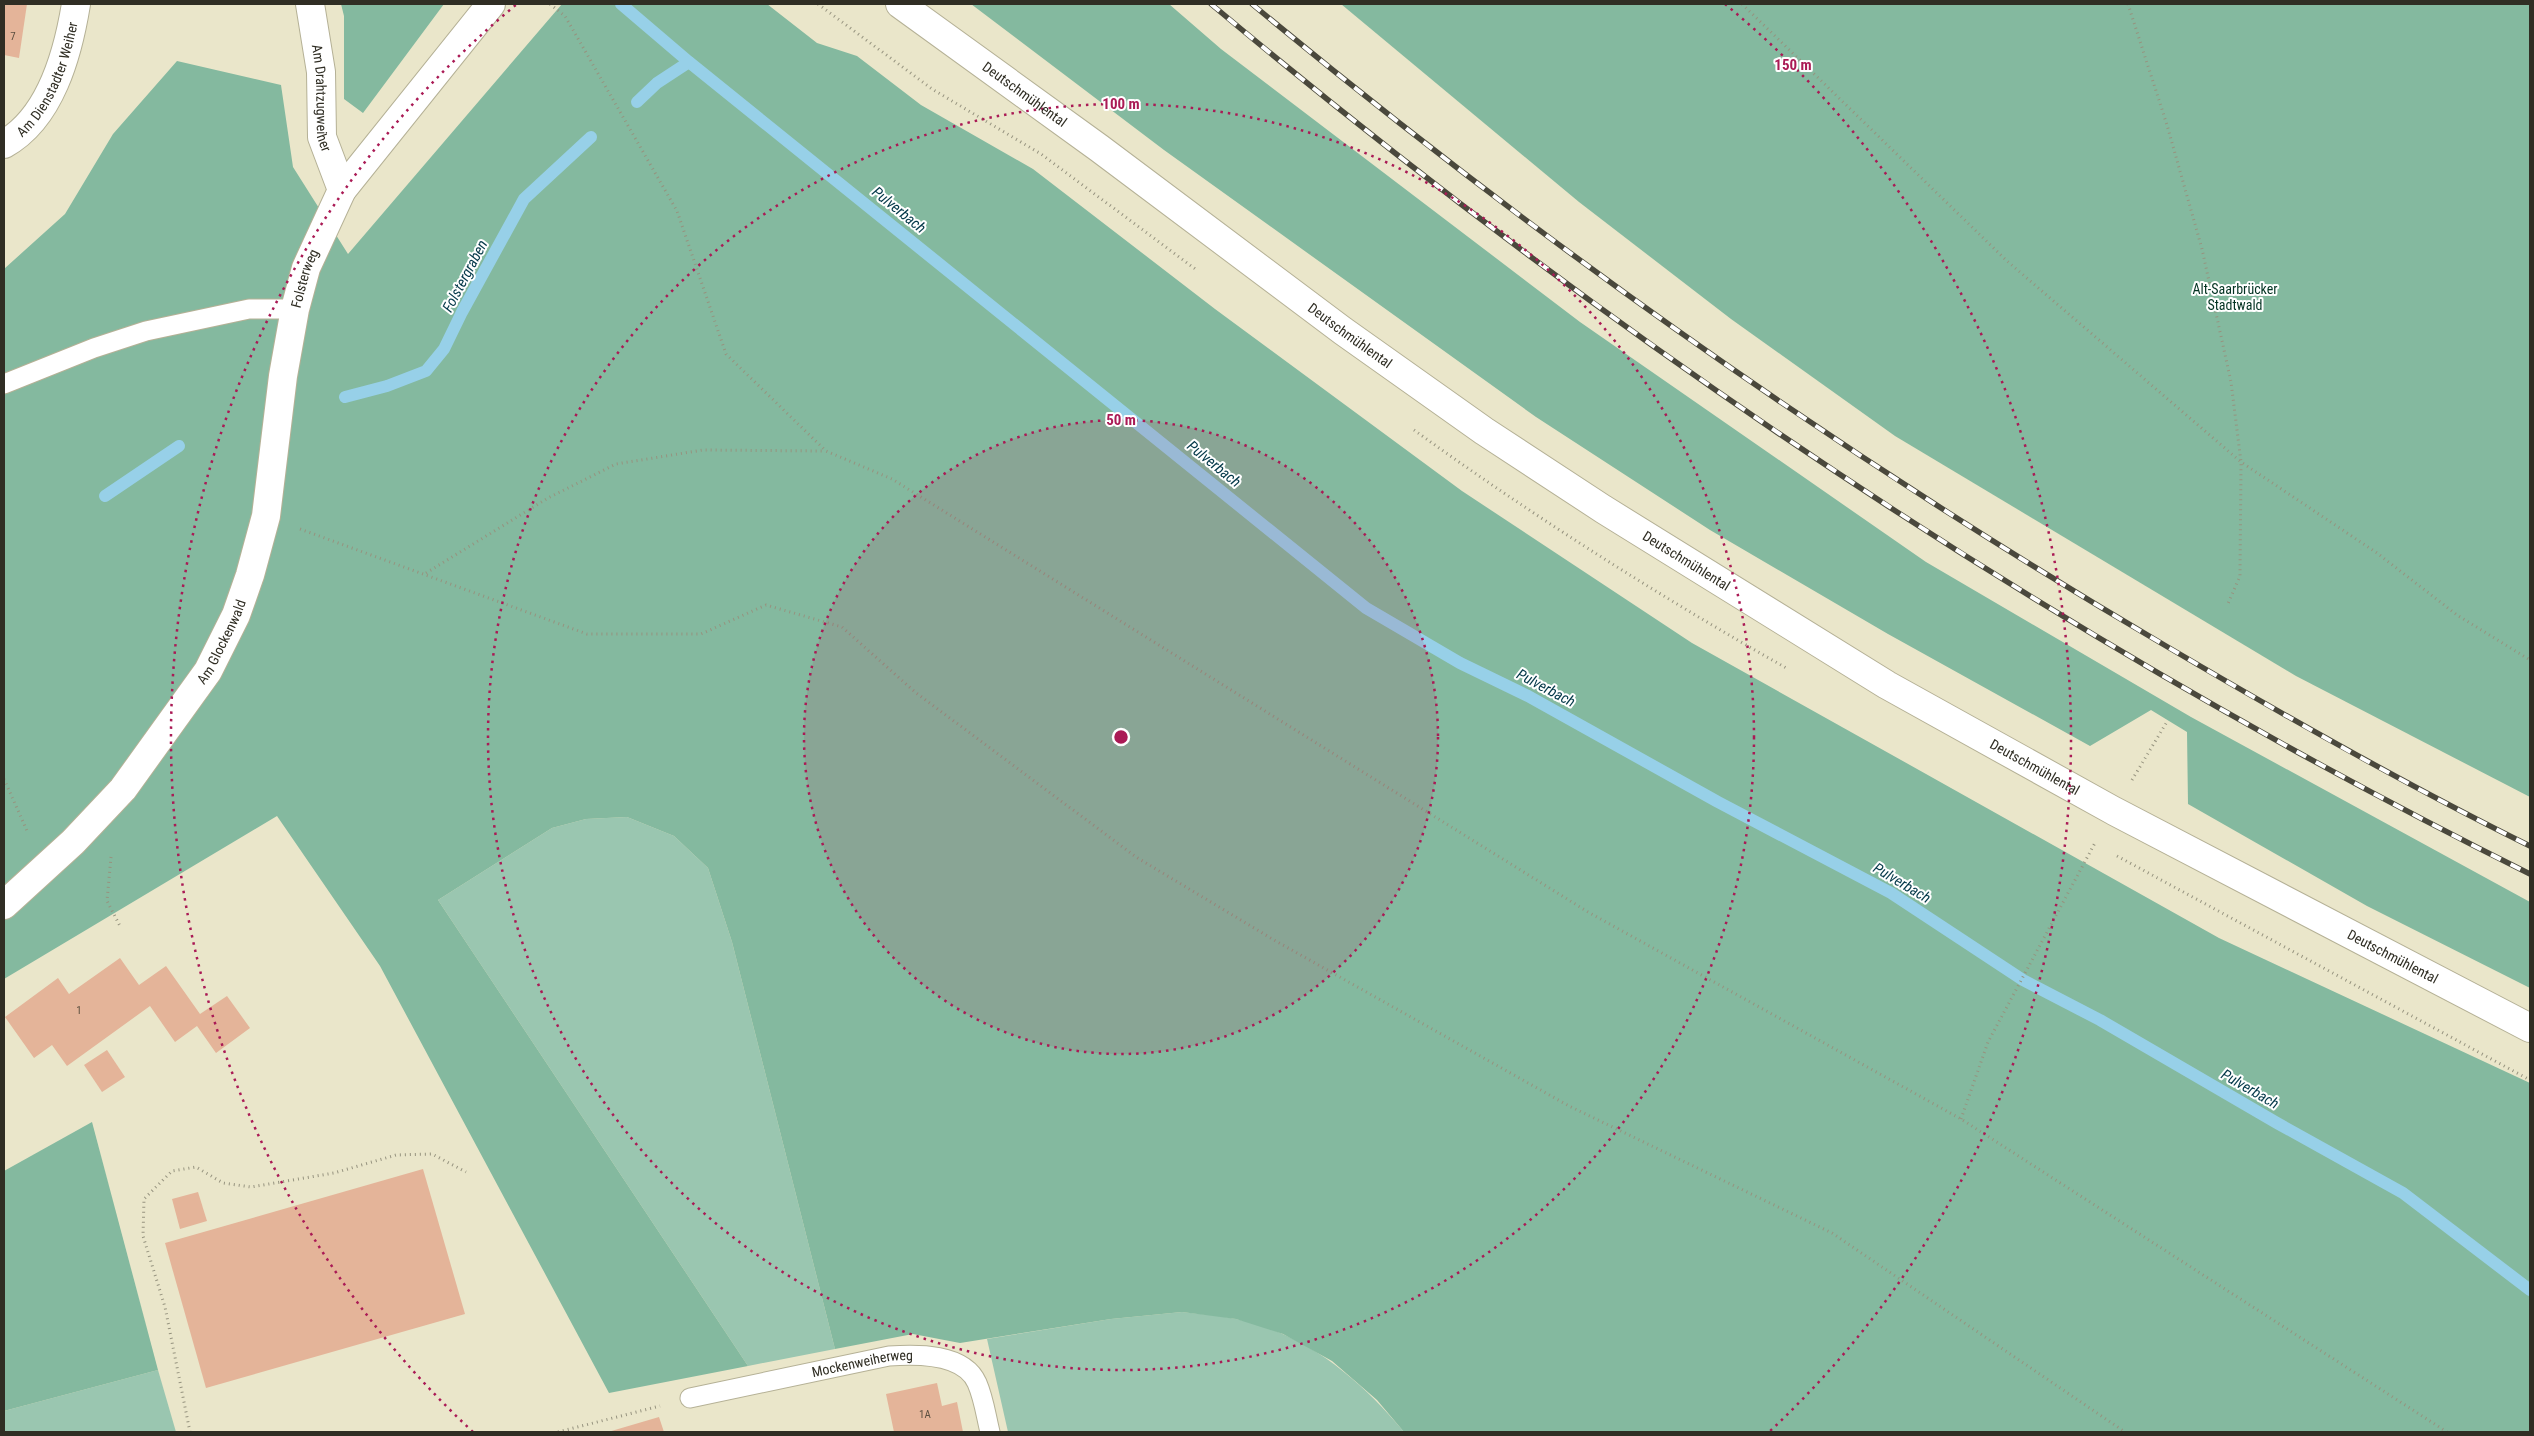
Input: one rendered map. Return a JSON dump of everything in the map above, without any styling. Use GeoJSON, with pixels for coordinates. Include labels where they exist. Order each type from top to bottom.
{"type":"FeatureCollection","features":[{"type":"Feature","properties":{"kind":"main road","name":"Am Dienstadter Weiher"},"geometry":{"type":"LineString","coordinates":[[4,144],[18,136],[48,98],[71,37],[76,4]]}},
{"type":"Feature","properties":{"kind":"main road","name":"Am Drahtzugweiher"},"geometry":{"type":"LineString","coordinates":[[310,4],[321,72],[322,137],[342,190]]}},
{"type":"Feature","properties":{"kind":"main road","name":"Folsterweg"},"geometry":{"type":"LineString","coordinates":[[295,309],[306,268],[342,190],[491,4]]}},
{"type":"Feature","properties":{"kind":"main road","name":"Deutschmühlental"},"geometry":{"type":"LineString","coordinates":[[900,4],[1098,148],[1343,331],[1484,431],[1603,509],[1887,685],[2114,811],[2530,1028]]}},
{"type":"Feature","properties":{"kind":"main road","name":"Am Glockenwald"},"geometry":{"type":"LineString","coordinates":[[4,905],[73,842],[123,789],[208,671],[236,615],[250,575],[266,516],[283,376],[295,309]]}},
{"type":"Feature","properties":{"kind":"lane","name":"Folsterweg"},"geometry":{"type":"LineString","coordinates":[[4,384],[94,348],[146,331],[249,309],[295,309]]}},
{"type":"Feature","properties":{"kind":"lane","name":"Mockenweiherweg"},"geometry":{"type":"LineString","coordinates":[[690,1398],[889,1356],[915,1354],[958,1364],[976,1381],[984,1402],[990,1432]]}},
{"type":"Feature","properties":{"kind":"path"},"geometry":{"type":"LineString","coordinates":[[550,4],[565,16],[677,211],[726,354],[826,451],[892,479],[1588,912],[1961,1119],[2447,1432]]}},
{"type":"Feature","properties":{"kind":"path"},"geometry":{"type":"LineString","coordinates":[[1742,4],[2007,262],[2241,462],[2377,553],[2457,615],[2530,660]]}},
{"type":"Feature","properties":{"kind":"path"},"geometry":{"type":"LineString","coordinates":[[2128,4],[2167,125],[2202,249],[2231,382],[2241,462],[2240,576],[2227,606]]}},
{"type":"Feature","properties":{"kind":"path"},"geometry":{"type":"LineString","coordinates":[[426,573],[548,498],[616,464],[703,450],[826,451]]}},
{"type":"Feature","properties":{"kind":"path"},"geometry":{"type":"LineString","coordinates":[[266,516],[426,573],[587,634],[701,634],[766,605],[842,627],[915,692],[1136,857],[1274,940],[1569,1106],[1832,1233],[2125,1432]]}},
{"type":"Feature","properties":{"kind":"path"},"geometry":{"type":"LineString","coordinates":[[2114,811],[2168,720]]}},
{"type":"Feature","properties":{"kind":"path"},"geometry":{"type":"LineString","coordinates":[[4,779],[43,868]]}},
{"type":"Feature","properties":{"kind":"path"},"geometry":{"type":"LineString","coordinates":[[1961,1119],[1988,1042],[2094,844],[2103,849]]}},
{"type":"Feature","properties":{"kind":"path"},"geometry":{"type":"LineString","coordinates":[[2112,854],[2530,1080]]}},
{"type":"Feature","properties":{"kind":"path"},"geometry":{"type":"LineString","coordinates":[[104,860],[112,856],[107,901],[121,928]]}},
{"type":"Feature","properties":{"kind":"path"},"geometry":{"type":"LineString","coordinates":[[190,1432],[165,1306],[143,1236],[144,1199],[172,1171],[196,1167],[223,1183],[251,1187],[334,1173],[396,1155],[432,1154],[466,1172]]}},
{"type":"Feature","properties":{"kind":"path"},"geometry":{"type":"LineString","coordinates":[[558,1432],[690,1398]]}},
{"type":"Feature","properties":{"kind":"green space"},"geometry":{"type":"Polygon","coordinates":[[[341,4],[444,4],[363,113],[344,99],[344,16],[341,4]]]}},
{"type":"Feature","properties":{"kind":"green space"},"geometry":{"type":"Polygon","coordinates":[[[562,4],[767,4],[817,43],[857,56],[921,105],[1033,169],[1215,309],[1462,491],[1692,643],[2219,938],[2530,1083],[2530,1432],[1404,1432],[1377,1400],[1332,1361],[1283,1334],[1236,1319],[1182,1312],[1111,1319],[960,1343],[913,1334],[835,1349],[732,942],[708,868],[674,836],[627,817],[586,819],[552,828],[438,900],[748,1366],[609,1393],[380,966],[277,816],[4,979],[4,269],[65,214],[113,134],[177,61],[281,85],[293,167],[348,254],[562,4]]]}},
{"type":"Feature","properties":{"kind":"green space"},"geometry":{"type":"Polygon","coordinates":[[[971,4],[1169,4],[1221,49],[1580,322],[1926,562],[2191,717],[2530,902],[2530,988],[2367,906],[2188,804],[2187,732],[2151,710],[2090,746],[1888,634],[1710,530],[1536,417],[1164,150],[971,4]]]}},
{"type":"Feature","properties":{"kind":"green space","name":"Alt-Saarbrücker Stadtwald"},"geometry":{"type":"Polygon","coordinates":[[[1341,4],[2530,4],[2530,797],[2296,676],[1895,436],[1731,319],[1579,202],[1341,4]]]}},
{"type":"Feature","properties":{"kind":"green space"},"geometry":{"type":"Polygon","coordinates":[[[627,817],[674,836],[708,868],[732,942],[835,1349],[748,1366],[438,900],[552,828],[586,819],[627,817]]]}},
{"type":"Feature","properties":{"kind":"green space"},"geometry":{"type":"Polygon","coordinates":[[[92,1122],[158,1370],[4,1411],[4,1171],[92,1122]]]}},
{"type":"Feature","properties":{"kind":"green space"},"geometry":{"type":"Polygon","coordinates":[[[1182,1312],[1229,1318],[1261,1326],[1285,1335],[1308,1347],[1350,1377],[1369,1394],[1404,1432],[1008,1432],[987,1339],[1111,1319],[1182,1312]]]}},
{"type":"Feature","properties":{"kind":"green space"},"geometry":{"type":"Polygon","coordinates":[[[158,1370],[176,1432],[4,1432],[4,1411],[158,1370]]]}},
{"type":"Feature","properties":{"kind":"building"},"geometry":{"type":"Polygon","coordinates":[[[4,4],[27,4],[19,58],[4,55],[4,4]]]}},
{"type":"Feature","properties":{"kind":"building"},"geometry":{"type":"Polygon","coordinates":[[[120,958],[139,985],[166,966],[200,1014],[227,996],[250,1028],[216,1053],[197,1026],[175,1042],[150,1006],[67,1066],[52,1045],[34,1058],[5,1017],[58,978],[69,994],[120,958]]]}},
{"type":"Feature","properties":{"kind":"building"},"geometry":{"type":"Polygon","coordinates":[[[107,1050],[125,1077],[102,1092],[84,1065],[107,1050]]]}},
{"type":"Feature","properties":{"kind":"building"},"geometry":{"type":"Polygon","coordinates":[[[423,1169],[465,1314],[206,1388],[165,1243],[423,1169]]]}},
{"type":"Feature","properties":{"kind":"building"},"geometry":{"type":"Polygon","coordinates":[[[198,1192],[207,1221],[180,1229],[172,1199],[198,1192]]]}},
{"type":"Feature","properties":{"kind":"building"},"geometry":{"type":"Polygon","coordinates":[[[937,1383],[942,1406],[957,1402],[963,1432],[894,1432],[886,1394],[937,1383]]]}},
{"type":"Feature","properties":{"kind":"building"},"geometry":{"type":"Polygon","coordinates":[[[659,1417],[664,1432],[608,1432],[659,1417]]]}},
{"type":"Feature","properties":{"kind":"waterway","name":"Pulverbach"},"geometry":{"type":"LineString","coordinates":[[621,4],[689,62],[1366,608],[1460,663],[1528,696],[1718,802],[1891,893],[2023,980],[2100,1020],[2277,1123],[2403,1193],[2530,1290]]}},
{"type":"Feature","properties":{"kind":"waterway","name":"Folstergraben"},"geometry":{"type":"LineString","coordinates":[[637,102],[657,83],[689,62]]}},
{"type":"Feature","properties":{"kind":"waterway","name":"Folstergraben"},"geometry":{"type":"LineString","coordinates":[[345,397],[387,386],[426,371],[444,349],[462,312],[524,199],[591,137]]}},
{"type":"Feature","properties":{"kind":"waterway","name":"Folstergraben"},"geometry":{"type":"LineString","coordinates":[[105,496],[179,446]]}},
{"type":"Feature","properties":{"kind":"railway"},"geometry":{"type":"LineString","coordinates":[[1211,4],[1364,129],[1521,249],[1681,366],[1845,478],[2012,585],[2182,686],[2354,783],[2530,874]]}},
{"type":"Feature","properties":{"kind":"railway"},"geometry":{"type":"LineString","coordinates":[[1252,4],[1360,92],[1582,262],[1811,423],[2046,574],[2166,646],[2346,749],[2530,846]]}}]}
